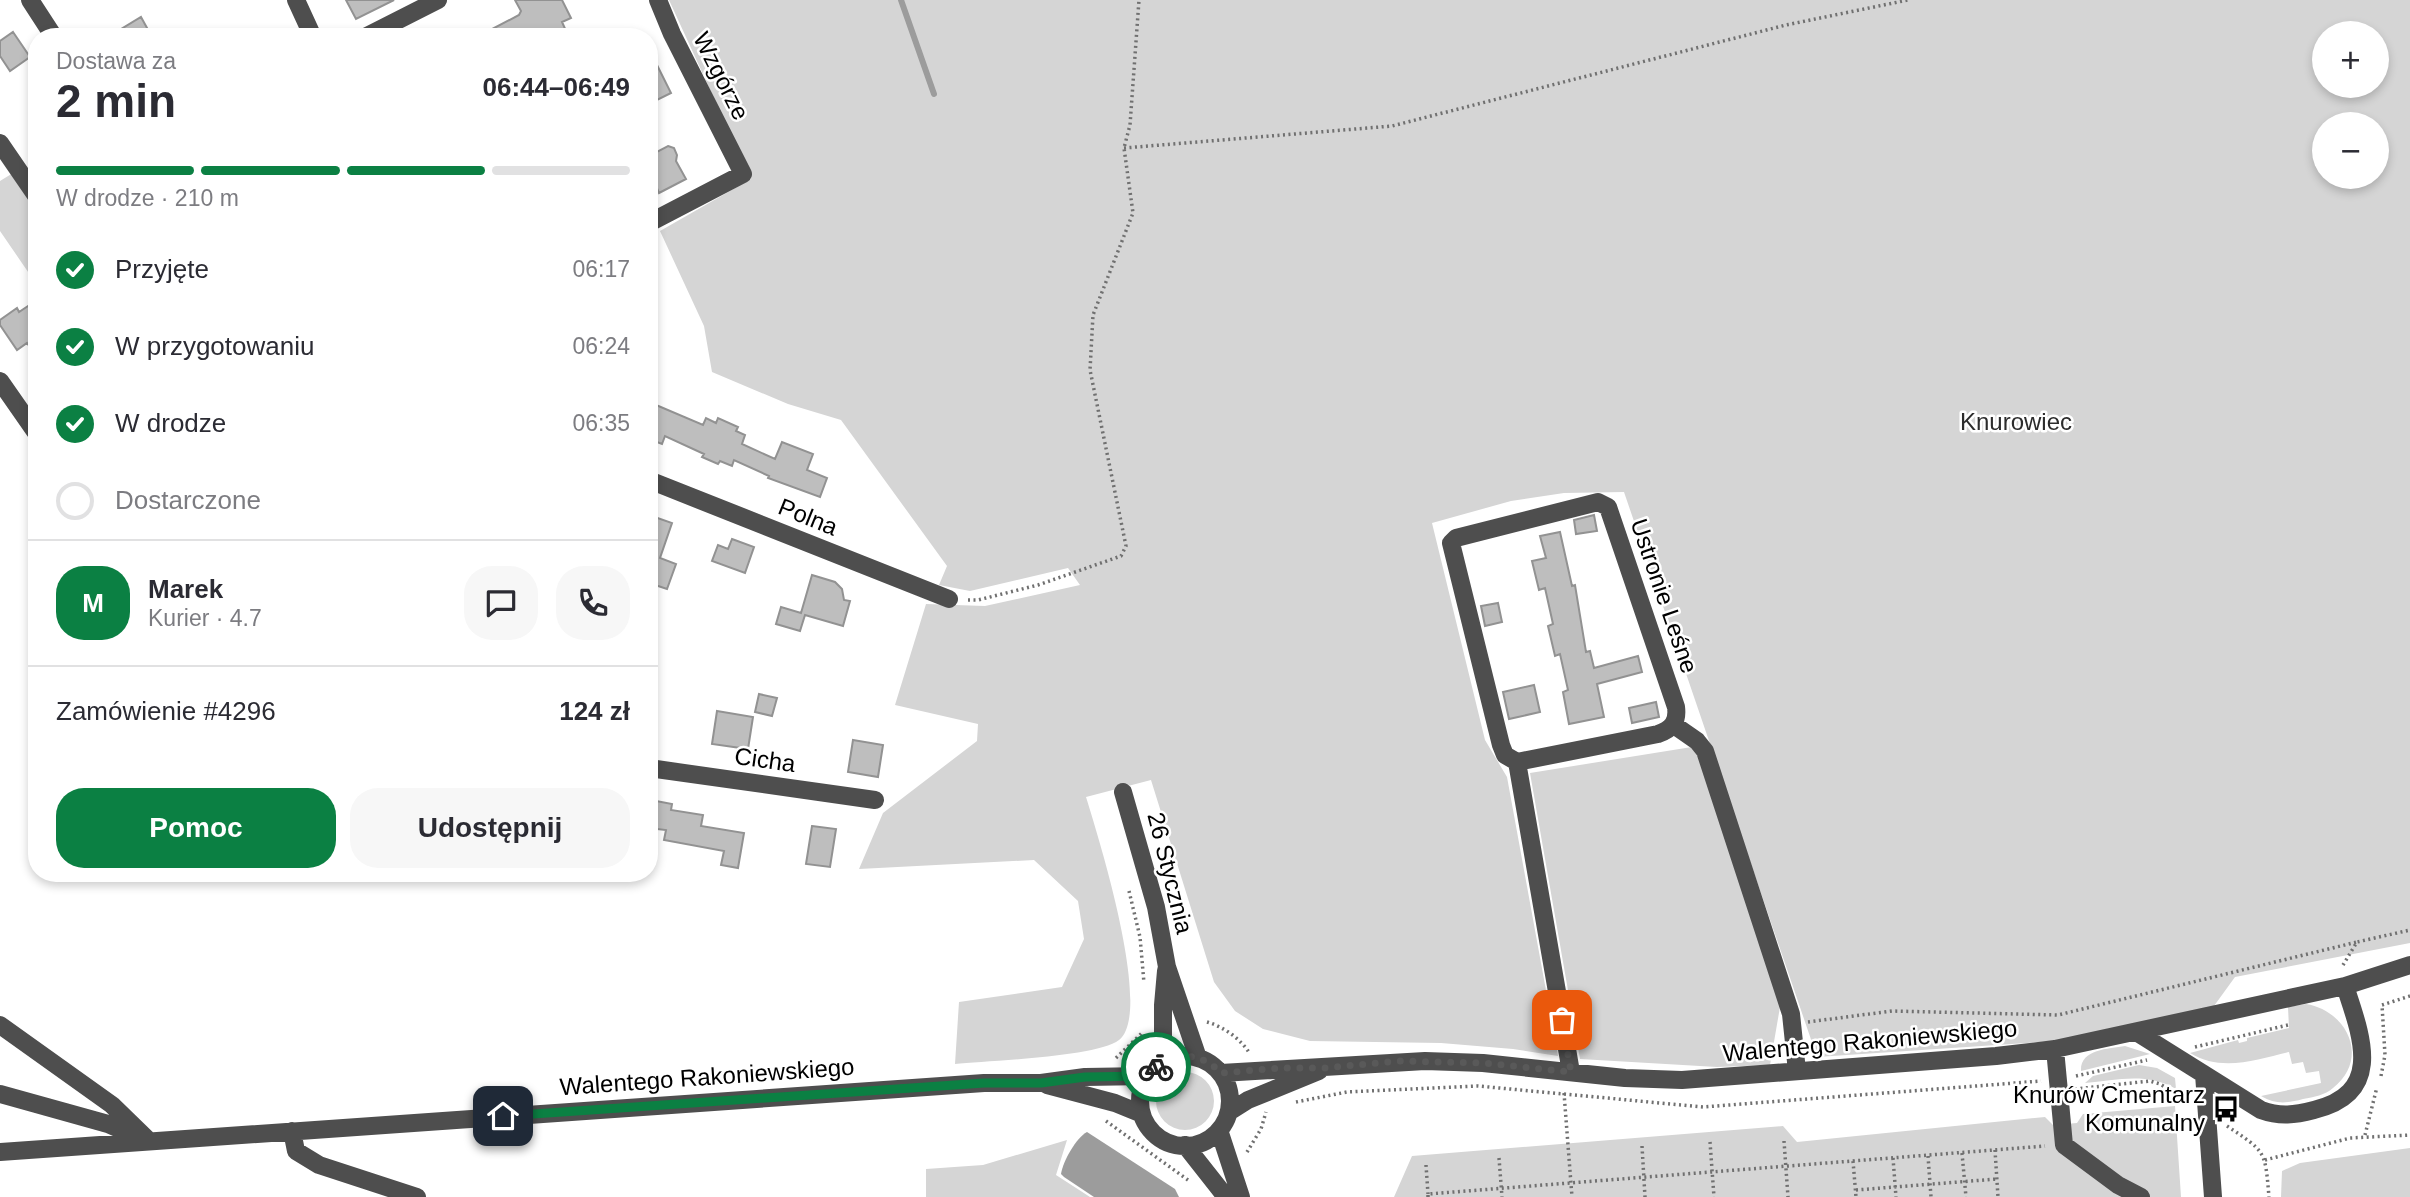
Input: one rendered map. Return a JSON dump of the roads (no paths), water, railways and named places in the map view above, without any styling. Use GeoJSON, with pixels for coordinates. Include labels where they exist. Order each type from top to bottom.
{"type":"FeatureCollection","features":[{"type":"Feature","properties":{"kind":"street"},"geometry":{"type":"LineString","coordinates":[[30,0],[48,28]]}},
{"type":"Feature","properties":{"kind":"street"},"geometry":{"type":"LineString","coordinates":[[296,0],[309,28]]}},
{"type":"Feature","properties":{"kind":"street"},"geometry":{"type":"LineString","coordinates":[[383,28],[438,0]]}},
{"type":"Feature","properties":{"kind":"street","name":"Wzgórze"},"geometry":{"type":"LineString","coordinates":[[658,0],[672,34],[743,174],[658,218]]}},
{"type":"Feature","properties":{"kind":"street"},"geometry":{"type":"LineString","coordinates":[[0,143],[28,184]]}},
{"type":"Feature","properties":{"kind":"street"},"geometry":{"type":"LineString","coordinates":[[0,381],[28,421]]}},
{"type":"Feature","properties":{"kind":"street","name":"Polna"},"geometry":{"type":"LineString","coordinates":[[658,484],[949,599]]}},
{"type":"Feature","properties":{"kind":"street","name":"Ustronie Leśne"},"geometry":{"type":"LineString","coordinates":[[1571,1072],[1517,762],[1505,755],[1501,745],[1451,543],[1456,538],[1598,502],[1608,507],[1676,707],[1674,725]]}},
{"type":"Feature","properties":{"kind":"street"},"geometry":{"type":"LineString","coordinates":[[1517,762],[1658,734],[1674,725],[1697,741],[1705,751],[1792,1024],[1797,1071]]}},
{"type":"Feature","properties":{"kind":"street","name":"Cicha"},"geometry":{"type":"LineString","coordinates":[[658,769],[875,800]]}},
{"type":"Feature","properties":{"kind":"street","name":"26 Stycznia"},"geometry":{"type":"LineString","coordinates":[[1123,792],[1156,907],[1167,967],[1198,1058]]}},
{"type":"Feature","properties":{"kind":"street","name":"Walentego Rakoniewskiego"},"geometry":{"type":"LineString","coordinates":[[1221,1073],[1281,1068],[1325,1068],[1370,1062],[1452,1061],[1682,1080],[2055,1049],[2138,1033],[2338,987],[2410,965]]}},
{"type":"Feature","properties":{"kind":"street","name":"26 Stycznia"},"geometry":{"type":"LineString","coordinates":[[1163,1061],[1163,1005],[1167,967]]}},
{"type":"Feature","properties":{"kind":"street"},"geometry":{"type":"LineString","coordinates":[[2138,1033],[2261,1110],[2277,1115],[2319,1109],[2342,1098],[2358,1079],[2364,1061],[2362,1045],[2338,987]]}},
{"type":"Feature","properties":{"kind":"street"},"geometry":{"type":"LineString","coordinates":[[0,1025],[112,1105],[149,1140]]}},
{"type":"Feature","properties":{"kind":"street"},"geometry":{"type":"LineString","coordinates":[[2055,1049],[2064,1145],[2118,1185],[2141,1197]]}},
{"type":"Feature","properties":{"kind":"street"},"geometry":{"type":"LineString","coordinates":[[1180,1056],[1198,1058],[1221,1073],[1229,1092],[1229,1112],[1220,1130],[1204,1142],[1174,1144],[1154,1133],[1142,1114],[1142,1088],[1147,1076],[1163,1061],[1180,1056]]}},
{"type":"Feature","properties":{"kind":"street","name":"Walentego Rakoniewskiego"},"geometry":{"type":"LineString","coordinates":[[1229,1112],[1248,1100],[1325,1068]]}},
{"type":"Feature","properties":{"kind":"street"},"geometry":{"type":"LineString","coordinates":[[2204,1074],[2213,1197]]}},
{"type":"Feature","properties":{"kind":"street","name":"Walentego Rakoniewskiego"},"geometry":{"type":"LineString","coordinates":[[0,1152],[984,1083],[1041,1083],[1147,1076]]}},
{"type":"Feature","properties":{"kind":"street","name":"Walentego Rakoniewskiego"},"geometry":{"type":"LineString","coordinates":[[1041,1083],[1107,1101],[1142,1114]]}},
{"type":"Feature","properties":{"kind":"street"},"geometry":{"type":"LineString","coordinates":[[0,1094],[108,1124],[149,1140]]}},
{"type":"Feature","properties":{"kind":"street"},"geometry":{"type":"LineString","coordinates":[[1220,1130],[1241,1197]]}},
{"type":"Feature","properties":{"kind":"street"},"geometry":{"type":"LineString","coordinates":[[292,1131],[296,1150],[319,1165],[417,1197]]}},
{"type":"Feature","properties":{"kind":"street"},"geometry":{"type":"LineString","coordinates":[[1185,1145],[1226,1197]]}},
{"type":"Feature","properties":{"kind":"waterway"},"geometry":{"type":"LineString","coordinates":[[901,0],[934,94]]}},
{"type":"Feature","properties":{"kind":"place","name":"Knurów Cmentarz Komunalny"},"geometry":{"type":"Point","coordinates":[2226,1109]}},
{"type":"Feature","properties":{"kind":"park label","name":"Knurowiec"},"geometry":{"type":"Point","coordinates":[2016,422]}}]}
